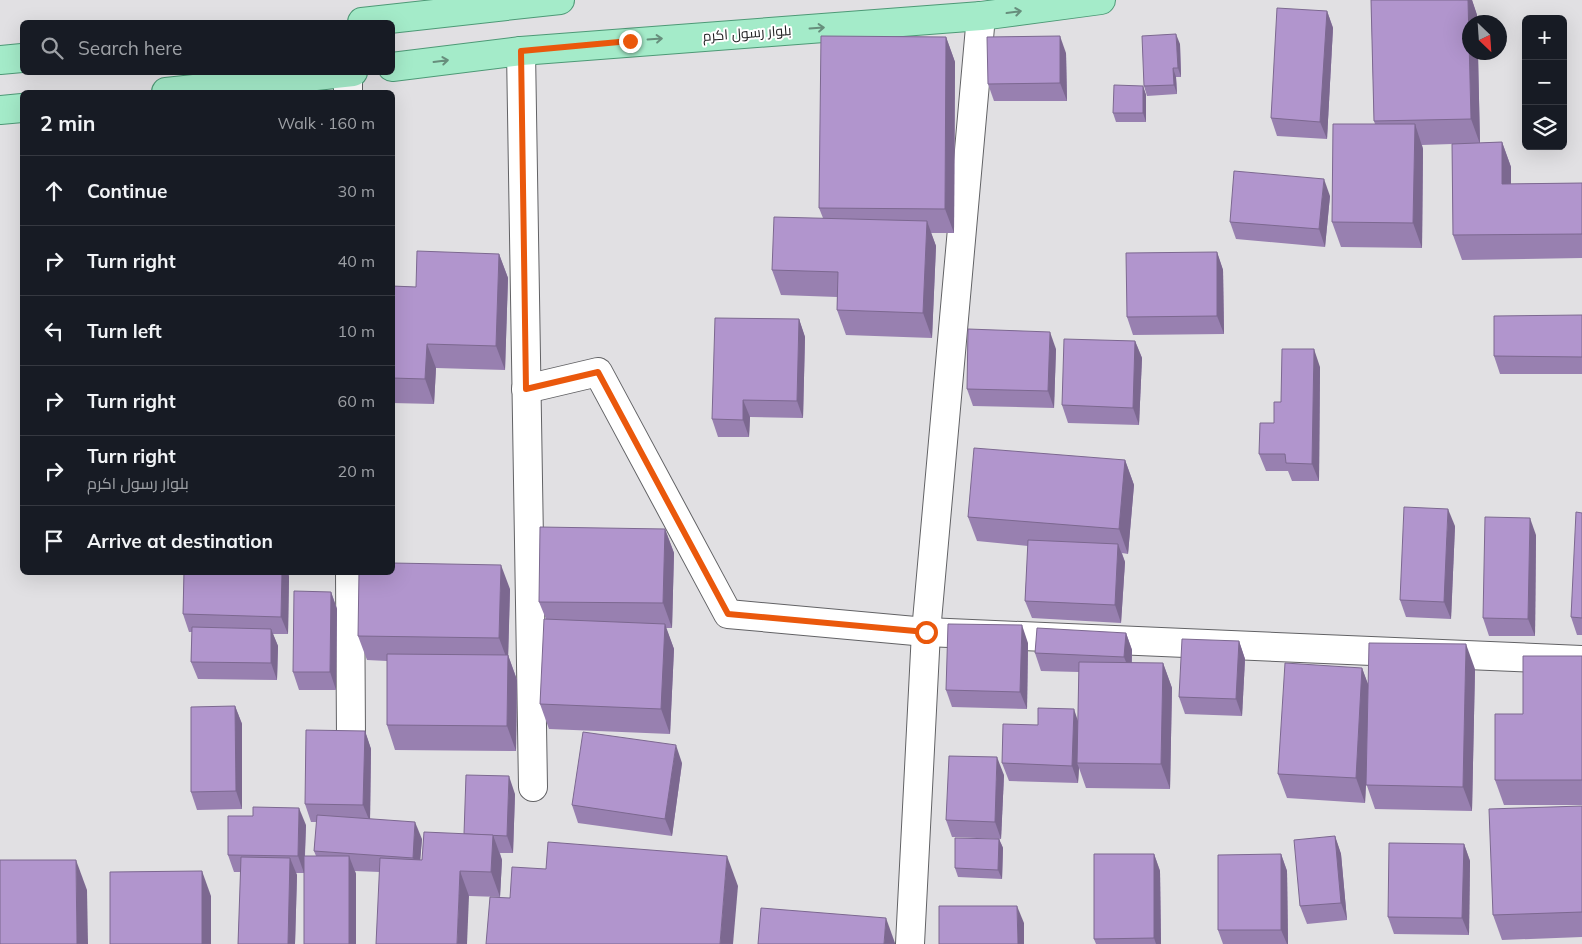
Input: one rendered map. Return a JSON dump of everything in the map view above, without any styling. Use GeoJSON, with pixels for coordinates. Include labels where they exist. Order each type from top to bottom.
{"type":"FeatureCollection","features":[{"type":"Feature","properties":{"kind":"main road"},"geometry":{"type":"LineString","coordinates":[[380,20],[560,0]]}},
{"type":"Feature","properties":{"kind":"main road","name":"بلوار رسول اکرم"},"geometry":{"type":"LineString","coordinates":[[395,67],[521,51],[981,16],[1101,0]]}},
{"type":"Feature","properties":{"kind":"main road"},"geometry":{"type":"LineString","coordinates":[[0,60],[20,58]]}},
{"type":"Feature","properties":{"kind":"main road"},"geometry":{"type":"LineString","coordinates":[[185,90],[329,75]]}},
{"type":"Feature","properties":{"kind":"main road"},"geometry":{"type":"LineString","coordinates":[[0,110],[20,108]]}},
{"type":"Feature","properties":{"kind":"street"},"geometry":{"type":"LineString","coordinates":[[910,944],[926,632],[981,16]]}},
{"type":"Feature","properties":{"kind":"street"},"geometry":{"type":"LineString","coordinates":[[521,51],[533,787]]}},
{"type":"Feature","properties":{"kind":"street"},"geometry":{"type":"LineString","coordinates":[[348,75],[348,90]]}},
{"type":"Feature","properties":{"kind":"street"},"geometry":{"type":"LineString","coordinates":[[526,389],[598,372],[728,614],[926,632],[1582,660]]}},
{"type":"Feature","properties":{"kind":"street"},"geometry":{"type":"LineString","coordinates":[[350,575],[350,738]]}},
{"type":"Feature","properties":{"kind":"building"},"geometry":{"type":"Polygon","coordinates":[[[1371,0],[1468,0],[1468,15],[1462,15],[1462,60],[1470,60],[1471,119],[1374,121],[1371,0]]]}},
{"type":"Feature","properties":{"kind":"building"},"geometry":{"type":"Polygon","coordinates":[[[1277,8],[1327,11],[1320,122],[1271,118],[1277,8]]]}},
{"type":"Feature","properties":{"kind":"building"},"geometry":{"type":"Polygon","coordinates":[[[1176,34],[1178,68],[1173,68],[1174,85],[1144,86],[1142,36],[1176,34]]]}},
{"type":"Feature","properties":{"kind":"building"},"geometry":{"type":"Polygon","coordinates":[[[821,36],[946,37],[945,209],[819,208],[821,36]]]}},
{"type":"Feature","properties":{"kind":"building"},"geometry":{"type":"Polygon","coordinates":[[[1060,36],[1060,83],[988,84],[987,37],[1060,36]]]}},
{"type":"Feature","properties":{"kind":"building"},"geometry":{"type":"Polygon","coordinates":[[[1114,85],[1143,86],[1143,113],[1113,113],[1114,85]]]}},
{"type":"Feature","properties":{"kind":"building"},"geometry":{"type":"Polygon","coordinates":[[[1333,124],[1415,124],[1413,223],[1332,222],[1333,124]]]}},
{"type":"Feature","properties":{"kind":"building"},"geometry":{"type":"Polygon","coordinates":[[[1502,142],[1502,184],[1582,183],[1582,234],[1453,235],[1452,144],[1502,142]]]}},
{"type":"Feature","properties":{"kind":"building"},"geometry":{"type":"Polygon","coordinates":[[[1234,171],[1324,179],[1319,229],[1230,222],[1234,171]]]}},
{"type":"Feature","properties":{"kind":"building"},"geometry":{"type":"Polygon","coordinates":[[[774,217],[927,221],[923,313],[837,310],[838,272],[772,270],[774,217]]]}},
{"type":"Feature","properties":{"kind":"building"},"geometry":{"type":"Polygon","coordinates":[[[417,251],[499,254],[496,346],[427,344],[425,379],[395,378],[395,286],[416,287],[417,251]]]}},
{"type":"Feature","properties":{"kind":"building"},"geometry":{"type":"Polygon","coordinates":[[[1217,252],[1217,316],[1127,317],[1126,253],[1217,252]]]}},
{"type":"Feature","properties":{"kind":"building"},"geometry":{"type":"Polygon","coordinates":[[[1582,315],[1582,357],[1494,356],[1494,316],[1582,315]]]}},
{"type":"Feature","properties":{"kind":"building"},"geometry":{"type":"Polygon","coordinates":[[[715,318],[799,319],[797,401],[743,400],[743,420],[712,419],[715,318]]]}},
{"type":"Feature","properties":{"kind":"building"},"geometry":{"type":"Polygon","coordinates":[[[968,329],[1050,332],[1048,391],[967,389],[968,329]]]}},
{"type":"Feature","properties":{"kind":"building"},"geometry":{"type":"Polygon","coordinates":[[[1064,339],[1135,341],[1133,408],[1062,405],[1064,339]]]}},
{"type":"Feature","properties":{"kind":"building"},"geometry":{"type":"Polygon","coordinates":[[[1282,349],[1314,349],[1312,464],[1286,463],[1285,454],[1259,454],[1260,423],[1274,423],[1274,402],[1281,402],[1282,349]]]}},
{"type":"Feature","properties":{"kind":"building"},"geometry":{"type":"Polygon","coordinates":[[[974,448],[1125,460],[1119,529],[968,517],[974,448]]]}},
{"type":"Feature","properties":{"kind":"building"},"geometry":{"type":"Polygon","coordinates":[[[1404,507],[1448,509],[1444,602],[1400,600],[1404,507]]]}},
{"type":"Feature","properties":{"kind":"building"},"geometry":{"type":"Polygon","coordinates":[[[1576,512],[1582,513],[1582,618],[1571,617],[1576,512]]]}},
{"type":"Feature","properties":{"kind":"building"},"geometry":{"type":"Polygon","coordinates":[[[1485,517],[1530,518],[1528,619],[1483,618],[1485,517]]]}},
{"type":"Feature","properties":{"kind":"building"},"geometry":{"type":"Polygon","coordinates":[[[540,527],[665,529],[663,603],[539,602],[540,527]]]}},
{"type":"Feature","properties":{"kind":"building"},"geometry":{"type":"Polygon","coordinates":[[[1028,540],[1118,544],[1115,605],[1025,601],[1028,540]]]}},
{"type":"Feature","properties":{"kind":"building"},"geometry":{"type":"Polygon","coordinates":[[[395,563],[501,565],[499,638],[358,636],[359,575],[395,575],[395,563]]]}},
{"type":"Feature","properties":{"kind":"building"},"geometry":{"type":"Polygon","coordinates":[[[184,575],[282,575],[281,617],[183,614],[184,575]]]}},
{"type":"Feature","properties":{"kind":"building"},"geometry":{"type":"Polygon","coordinates":[[[294,591],[331,592],[330,672],[293,672],[294,591]]]}},
{"type":"Feature","properties":{"kind":"building"},"geometry":{"type":"Polygon","coordinates":[[[544,619],[665,624],[661,709],[540,704],[544,619]]]}},
{"type":"Feature","properties":{"kind":"building"},"geometry":{"type":"Polygon","coordinates":[[[948,624],[1022,625],[1020,692],[946,690],[948,624]]]}},
{"type":"Feature","properties":{"kind":"building"},"geometry":{"type":"Polygon","coordinates":[[[192,627],[271,629],[271,663],[191,662],[192,627]]]}},
{"type":"Feature","properties":{"kind":"building"},"geometry":{"type":"Polygon","coordinates":[[[1037,628],[1126,633],[1124,657],[1035,653],[1037,628]]]}},
{"type":"Feature","properties":{"kind":"building"},"geometry":{"type":"Polygon","coordinates":[[[1182,639],[1239,641],[1236,699],[1179,697],[1182,639]]]}},
{"type":"Feature","properties":{"kind":"building"},"geometry":{"type":"Polygon","coordinates":[[[1369,643],[1466,644],[1463,787],[1366,785],[1369,643]]]}},
{"type":"Feature","properties":{"kind":"building"},"geometry":{"type":"Polygon","coordinates":[[[387,654],[508,655],[507,726],[387,725],[387,654]]]}},
{"type":"Feature","properties":{"kind":"building"},"geometry":{"type":"Polygon","coordinates":[[[1523,656],[1582,656],[1582,780],[1495,780],[1495,714],[1523,714],[1523,656]]]}},
{"type":"Feature","properties":{"kind":"building"},"geometry":{"type":"Polygon","coordinates":[[[1079,662],[1163,663],[1161,764],[1077,763],[1079,662]]]}},
{"type":"Feature","properties":{"kind":"building"},"geometry":{"type":"Polygon","coordinates":[[[1285,663],[1362,668],[1356,778],[1278,774],[1285,663]]]}},
{"type":"Feature","properties":{"kind":"building"},"geometry":{"type":"Polygon","coordinates":[[[235,706],[236,791],[191,792],[191,707],[235,706]]]}},
{"type":"Feature","properties":{"kind":"building"},"geometry":{"type":"Polygon","coordinates":[[[1038,708],[1074,709],[1072,766],[1002,763],[1003,724],[1038,725],[1038,708]]]}},
{"type":"Feature","properties":{"kind":"building"},"geometry":{"type":"Polygon","coordinates":[[[306,730],[365,731],[363,805],[305,804],[306,730]]]}},
{"type":"Feature","properties":{"kind":"building"},"geometry":{"type":"Polygon","coordinates":[[[583,732],[676,745],[665,819],[572,805],[583,732]]]}},
{"type":"Feature","properties":{"kind":"building"},"geometry":{"type":"Polygon","coordinates":[[[949,756],[997,757],[995,822],[946,820],[949,756]]]}},
{"type":"Feature","properties":{"kind":"building"},"geometry":{"type":"Polygon","coordinates":[[[466,775],[509,776],[507,836],[464,834],[466,775]]]}},
{"type":"Feature","properties":{"kind":"building"},"geometry":{"type":"Polygon","coordinates":[[[1582,806],[1582,912],[1493,915],[1489,809],[1582,806]]]}},
{"type":"Feature","properties":{"kind":"building"},"geometry":{"type":"Polygon","coordinates":[[[253,807],[299,808],[298,856],[228,855],[228,816],[253,816],[253,807]]]}},
{"type":"Feature","properties":{"kind":"building"},"geometry":{"type":"Polygon","coordinates":[[[317,815],[415,822],[413,858],[314,851],[317,815]]]}},
{"type":"Feature","properties":{"kind":"building"},"geometry":{"type":"Polygon","coordinates":[[[424,832],[493,835],[491,872],[460,871],[457,944],[376,944],[380,858],[422,860],[424,832]]]}},
{"type":"Feature","properties":{"kind":"building"},"geometry":{"type":"Polygon","coordinates":[[[1335,836],[1341,903],[1300,906],[1294,840],[1335,836]]]}},
{"type":"Feature","properties":{"kind":"building"},"geometry":{"type":"Polygon","coordinates":[[[955,838],[999,839],[998,870],[955,868],[955,838]]]}},
{"type":"Feature","properties":{"kind":"building"},"geometry":{"type":"Polygon","coordinates":[[[548,842],[727,856],[720,944],[486,944],[490,897],[510,898],[512,867],[546,869],[548,842]]]}},
{"type":"Feature","properties":{"kind":"building"},"geometry":{"type":"Polygon","coordinates":[[[1389,843],[1464,844],[1462,918],[1388,917],[1389,843]]]}},
{"type":"Feature","properties":{"kind":"building"},"geometry":{"type":"Polygon","coordinates":[[[1094,854],[1154,854],[1154,938],[1094,939],[1094,854]]]}},
{"type":"Feature","properties":{"kind":"building"},"geometry":{"type":"Polygon","coordinates":[[[1281,854],[1281,930],[1218,930],[1218,855],[1281,854]]]}},
{"type":"Feature","properties":{"kind":"building"},"geometry":{"type":"Polygon","coordinates":[[[304,856],[349,856],[349,944],[304,944],[304,856]]]}},
{"type":"Feature","properties":{"kind":"building"},"geometry":{"type":"Polygon","coordinates":[[[241,857],[290,858],[288,944],[238,944],[241,857]]]}},
{"type":"Feature","properties":{"kind":"building"},"geometry":{"type":"Polygon","coordinates":[[[0,860],[76,860],[77,944],[0,944],[0,860]]]}},
{"type":"Feature","properties":{"kind":"building"},"geometry":{"type":"Polygon","coordinates":[[[202,871],[202,944],[110,944],[110,872],[202,871]]]}},
{"type":"Feature","properties":{"kind":"building"},"geometry":{"type":"Polygon","coordinates":[[[939,906],[1017,906],[1018,944],[939,944],[939,906]]]}},
{"type":"Feature","properties":{"kind":"building"},"geometry":{"type":"Polygon","coordinates":[[[761,908],[886,918],[884,944],[758,944],[761,908]]]}},
{"type":"Feature","properties":{"kind":"route"},"geometry":{"type":"LineString","coordinates":[[630,41],[521,51],[526,389],[598,372],[728,614],[926,632]]}}]}
